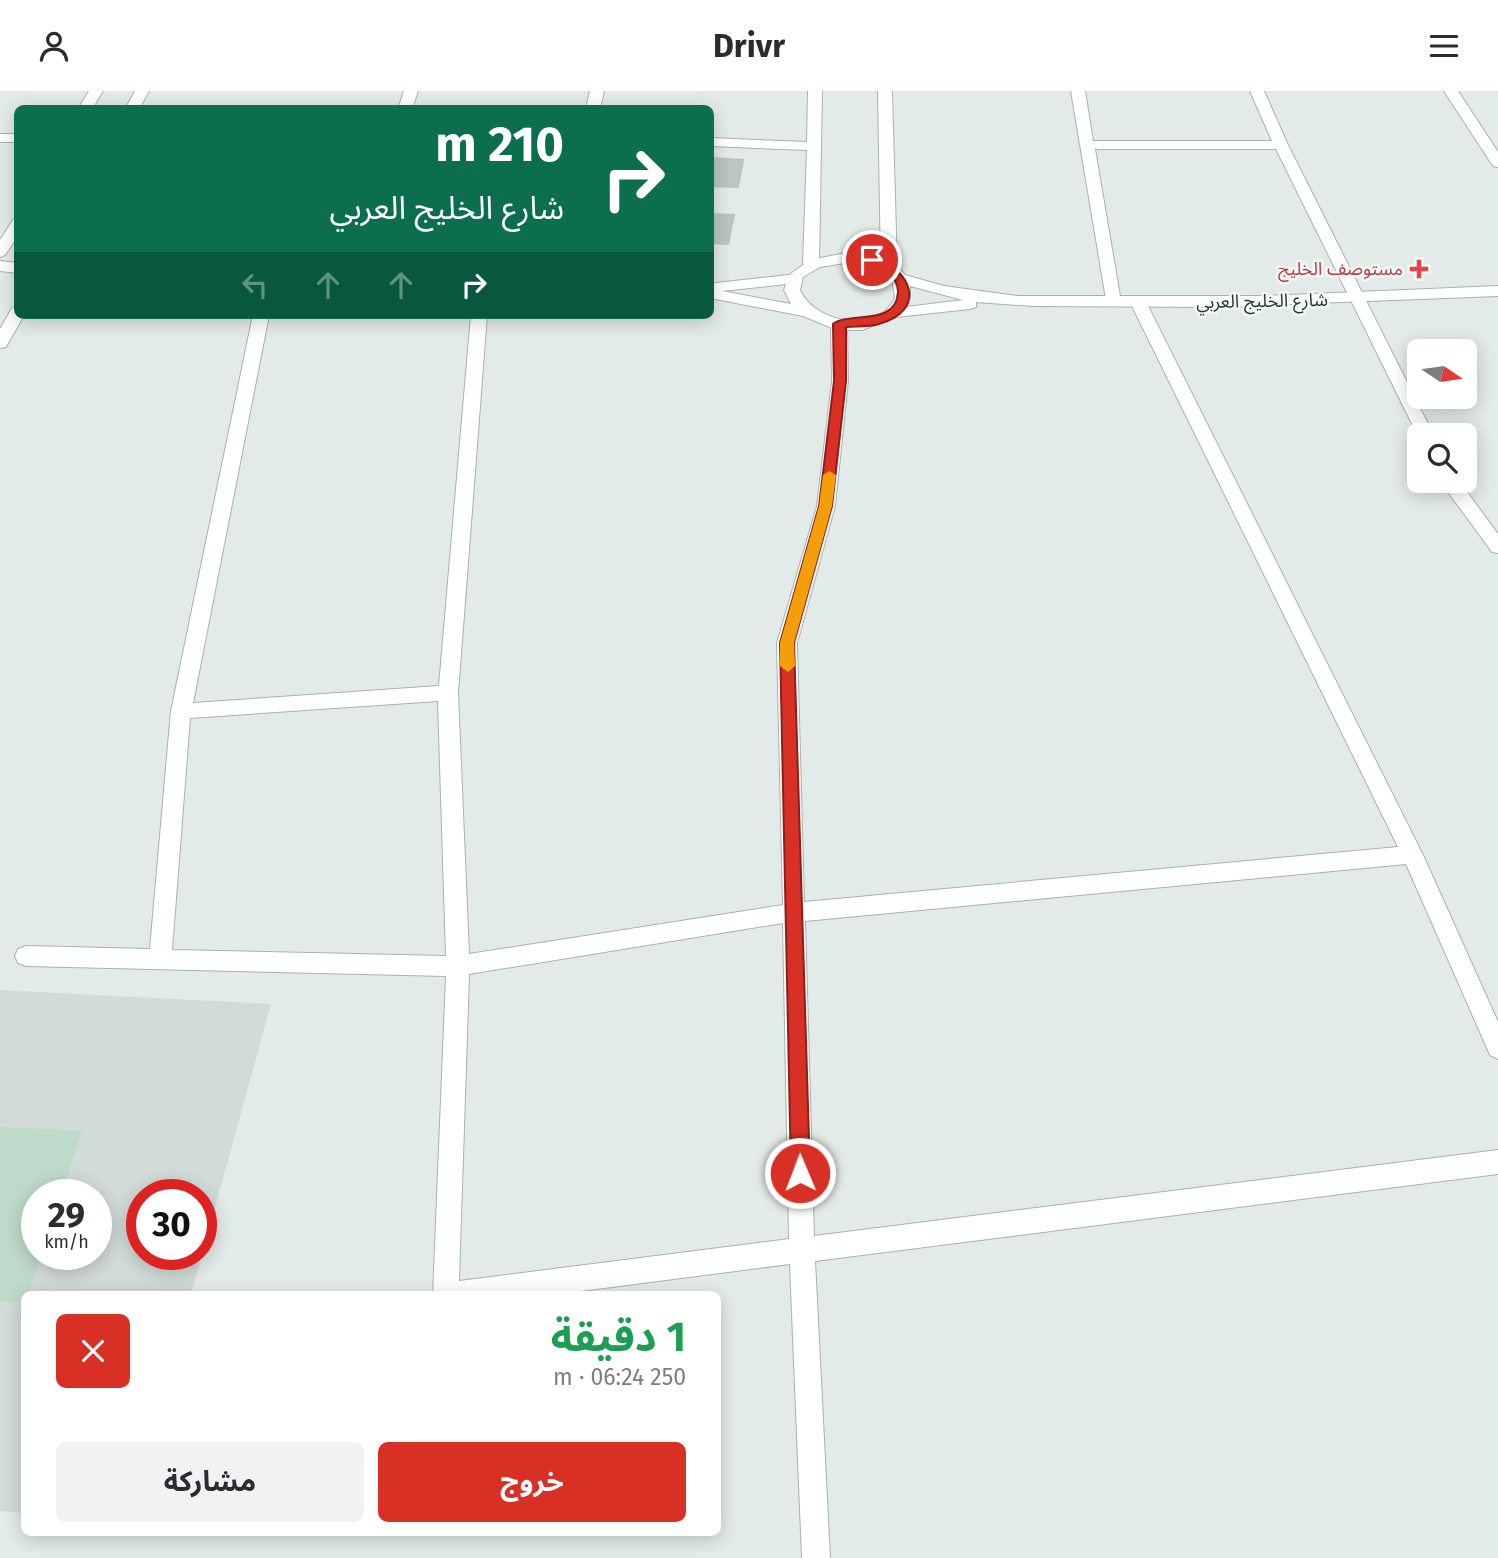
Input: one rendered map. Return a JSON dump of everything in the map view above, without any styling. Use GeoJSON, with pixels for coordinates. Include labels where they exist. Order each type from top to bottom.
{"type":"FeatureCollection","features":[{"type":"Feature","properties":{"kind":"street"},"geometry":{"type":"LineString","coordinates":[[714,287],[794,279],[811,264],[815,91]]}},
{"type":"Feature","properties":{"kind":"street"},"geometry":{"type":"LineString","coordinates":[[885,91],[894,273],[904,290],[901,302],[892,313]]}},
{"type":"Feature","properties":{"kind":"street"},"geometry":{"type":"LineString","coordinates":[[1079,91],[1113,302]]}},
{"type":"Feature","properties":{"kind":"street"},"geometry":{"type":"LineString","coordinates":[[1257,91],[1281,145],[1419,423]]}},
{"type":"Feature","properties":{"kind":"street"},"geometry":{"type":"LineString","coordinates":[[1451,91],[1498,163]]}},
{"type":"Feature","properties":{"kind":"street"},"geometry":{"type":"LineString","coordinates":[[714,142],[813,145]]}},
{"type":"Feature","properties":{"kind":"street"},"geometry":{"type":"LineString","coordinates":[[1088,145],[1281,145]]}},
{"type":"Feature","properties":{"kind":"street"},"geometry":{"type":"LineString","coordinates":[[0,252],[14,229]]}},
{"type":"Feature","properties":{"kind":"street","name":"شارع الخليج العربي"},"geometry":{"type":"LineString","coordinates":[[811,264],[830,258],[872,260],[894,273],[960,294],[1025,301]]}},
{"type":"Feature","properties":{"kind":"street"},"geometry":{"type":"LineString","coordinates":[[794,279],[794,301],[803,311]]}},
{"type":"Feature","properties":{"kind":"street","name":"شارع الخليج العربي"},"geometry":{"type":"LineString","coordinates":[[714,294],[803,311],[819,320],[839,324],[877,321],[892,313],[946,306],[1025,301],[1357,299],[1498,291]]}},
{"type":"Feature","properties":{"kind":"street"},"geometry":{"type":"LineString","coordinates":[[1138,302],[1412,855],[1498,1048]]}},
{"type":"Feature","properties":{"kind":"street"},"geometry":{"type":"LineString","coordinates":[[0,343],[14,318]]}},
{"type":"Feature","properties":{"kind":"street"},"geometry":{"type":"LineString","coordinates":[[160,958],[181,711],[260,319]]}},
{"type":"Feature","properties":{"kind":"street"},"geometry":{"type":"LineString","coordinates":[[448,1291],[458,966],[448,693],[479,319]]}},
{"type":"Feature","properties":{"kind":"street"},"geometry":{"type":"LineString","coordinates":[[816,1558],[802,1251],[796,912],[787,643],[825,506],[840,381],[839,324]]}},
{"type":"Feature","properties":{"kind":"street"},"geometry":{"type":"LineString","coordinates":[[1458,493],[1498,547]]}},
{"type":"Feature","properties":{"kind":"street"},"geometry":{"type":"LineString","coordinates":[[181,711],[448,693]]}},
{"type":"Feature","properties":{"kind":"street"},"geometry":{"type":"LineString","coordinates":[[26,956],[458,966],[796,912],[1412,855]]}},
{"type":"Feature","properties":{"kind":"street"},"geometry":{"type":"LineString","coordinates":[[480,1291],[1498,1162]]}},
{"type":"Feature","properties":{"kind":"shaded area"},"geometry":{"type":"Polygon","coordinates":[[[0,990],[271,1004],[217,1200],[217,1179],[126,1179],[126,1270],[198,1270],[192,1291],[21,1291],[21,1513],[0,1511],[0,990]]]}},
{"type":"Feature","properties":{"kind":"green space"},"geometry":{"type":"Polygon","coordinates":[[[0,1127],[82,1131],[66,1179],[21,1179],[21,1270],[36,1270],[29,1291],[21,1291],[21,1302],[0,1301],[0,1127]]]}},
{"type":"Feature","properties":{"kind":"building"},"geometry":{"type":"Polygon","coordinates":[[[714,158],[743,160],[738,187],[714,186],[714,158]]]}},
{"type":"Feature","properties":{"kind":"building"},"geometry":{"type":"Polygon","coordinates":[[[714,214],[734,215],[728,244],[714,243],[714,214]]]}},
{"type":"Feature","properties":{"kind":"slow traffic"},"geometry":{"type":"LineString","coordinates":[[788,666],[787,643],[825,506],[829,475]]}},
{"type":"Feature","properties":{"kind":"place","name":"مستوصف الخليج"},"geometry":{"type":"Point","coordinates":[1419,269]}},
{"type":"Feature","properties":{"kind":"route"},"geometry":{"type":"LineString","coordinates":[[800,1173],[796,912],[787,643],[825,506],[840,381],[839,324],[877,321],[892,313],[901,302],[904,290],[900,278],[889,268],[872,260]]}}]}
